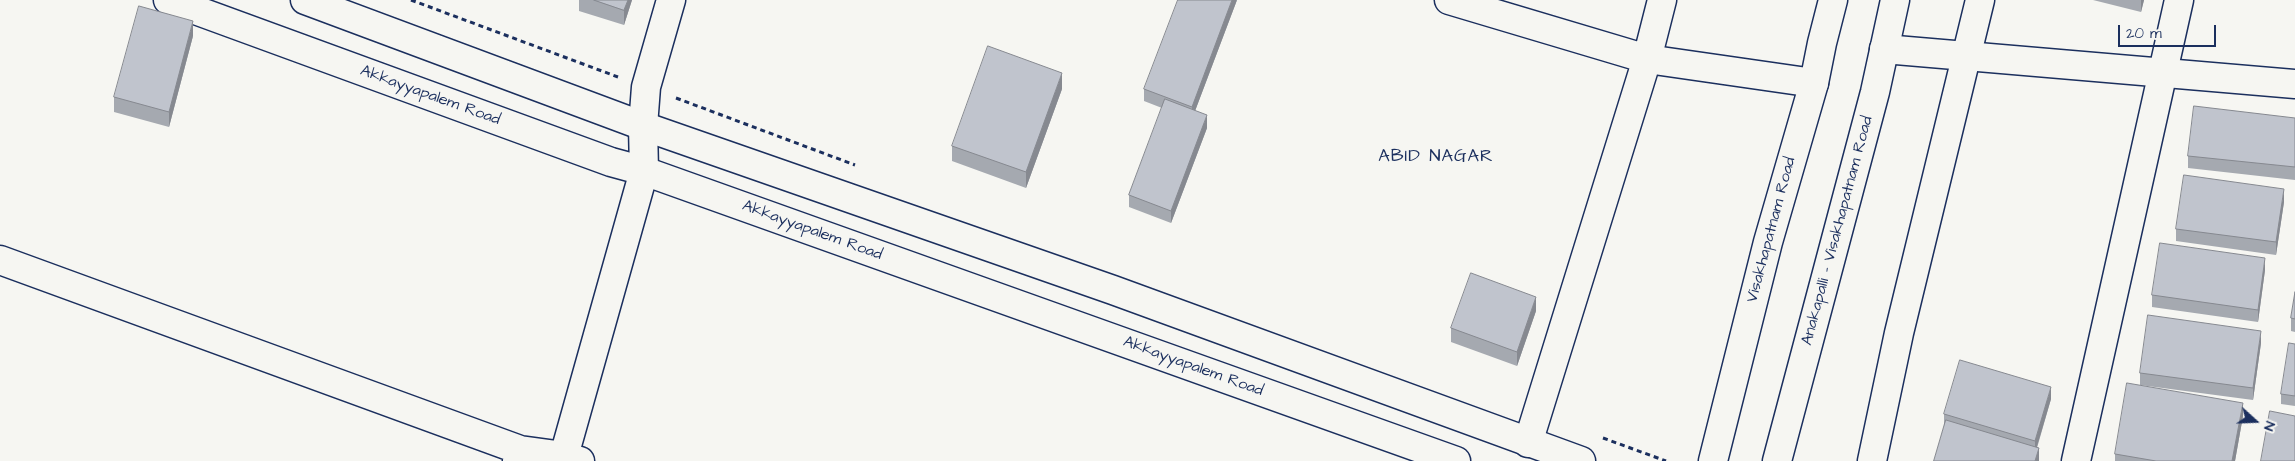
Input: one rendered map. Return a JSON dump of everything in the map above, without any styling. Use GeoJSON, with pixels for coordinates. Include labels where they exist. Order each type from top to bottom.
{"type":"FeatureCollection","features":[{"type":"Feature","properties":{"kind":"main road","name":"Akkayyapalem Road"},"geometry":{"type":"LineString","coordinates":[[168,0],[611,162],[644,172],[1456,461]]}},
{"type":"Feature","properties":{"kind":"main road"},"geometry":{"type":"LineString","coordinates":[[305,0],[643,126],[1113,290],[1581,461]]}},
{"type":"Feature","properties":{"kind":"main road"},"geometry":{"type":"LineString","coordinates":[[0,260],[518,455],[572,459],[644,172],[643,126],[646,87],[671,0]]}},
{"type":"Feature","properties":{"kind":"main road"},"geometry":{"type":"LineString","coordinates":[[1449,0],[1647,60],[1814,83]]}},
{"type":"Feature","properties":{"kind":"main road"},"geometry":{"type":"LineString","coordinates":[[1528,443],[1647,60],[1662,0]]}},
{"type":"Feature","properties":{"kind":"main road","name":"Visakhapatnam Road"},"geometry":{"type":"LineString","coordinates":[[1713,461],[1768,242],[1814,83],[1833,0]]}},
{"type":"Feature","properties":{"kind":"main road","name":"Anakapalli - Visakhapatnam Road"},"geometry":{"type":"LineString","coordinates":[[1777,461],[1875,92],[1895,0]]}},
{"type":"Feature","properties":{"kind":"main road"},"geometry":{"type":"LineString","coordinates":[[1872,461],[1899,333],[1968,56],[1980,0]]}},
{"type":"Feature","properties":{"kind":"main road"},"geometry":{"type":"LineString","coordinates":[[2076,461],[2179,0]]}},
{"type":"Feature","properties":{"kind":"main road"},"geometry":{"type":"LineString","coordinates":[[1884,49],[2295,84]]}},
{"type":"Feature","properties":{"kind":"building"},"geometry":{"type":"Polygon","coordinates":[[[594,0],[628,0],[624,10],[594,0]]]}},
{"type":"Feature","properties":{"kind":"building"},"geometry":{"type":"Polygon","coordinates":[[[1178,0],[1232,0],[1192,107],[1144,89],[1178,0]]]}},
{"type":"Feature","properties":{"kind":"building"},"geometry":{"type":"Polygon","coordinates":[[[139,6],[193,21],[169,112],[114,97],[139,6]]]}},
{"type":"Feature","properties":{"kind":"building"},"geometry":{"type":"Polygon","coordinates":[[[988,46],[1062,73],[1026,172],[952,146],[988,46]]]}},
{"type":"Feature","properties":{"kind":"building"},"geometry":{"type":"Polygon","coordinates":[[[1165,99],[1207,115],[1171,211],[1129,195],[1165,99]]]}},
{"type":"Feature","properties":{"kind":"building"},"geometry":{"type":"Polygon","coordinates":[[[2194,106],[2295,118],[2295,167],[2188,156],[2194,106]]]}},
{"type":"Feature","properties":{"kind":"building"},"geometry":{"type":"Polygon","coordinates":[[[2184,175],[2284,189],[2276,242],[2176,229],[2184,175]]]}},
{"type":"Feature","properties":{"kind":"building"},"geometry":{"type":"Polygon","coordinates":[[[2160,243],[2265,258],[2258,310],[2152,295],[2160,243]]]}},
{"type":"Feature","properties":{"kind":"building"},"geometry":{"type":"Polygon","coordinates":[[[1471,273],[1536,297],[1517,352],[1451,328],[1471,273]]]}},
{"type":"Feature","properties":{"kind":"building"},"geometry":{"type":"Polygon","coordinates":[[[2295,292],[2295,319],[2291,318],[2295,292]]]}},
{"type":"Feature","properties":{"kind":"building"},"geometry":{"type":"Polygon","coordinates":[[[2148,315],[2261,331],[2253,388],[2140,373],[2148,315]]]}},
{"type":"Feature","properties":{"kind":"building"},"geometry":{"type":"Polygon","coordinates":[[[2289,343],[2295,344],[2295,396],[2281,394],[2289,343]]]}},
{"type":"Feature","properties":{"kind":"building"},"geometry":{"type":"Polygon","coordinates":[[[1960,360],[2051,387],[2035,441],[1944,414],[1960,360]]]}},
{"type":"Feature","properties":{"kind":"building"},"geometry":{"type":"Polygon","coordinates":[[[2127,383],[2243,403],[2232,461],[2156,461],[2115,454],[2127,383]]]}},
{"type":"Feature","properties":{"kind":"building"},"geometry":{"type":"Polygon","coordinates":[[[2270,411],[2295,416],[2295,461],[2261,461],[2270,411]]]}},
{"type":"Feature","properties":{"kind":"building"},"geometry":{"type":"Polygon","coordinates":[[[1946,420],[2039,448],[2035,461],[1934,461],[1946,420]]]}},
{"type":"Feature","properties":{"kind":"district","name":"ABID NAGAR"},"geometry":{"type":"Point","coordinates":[1436,157]}}]}
